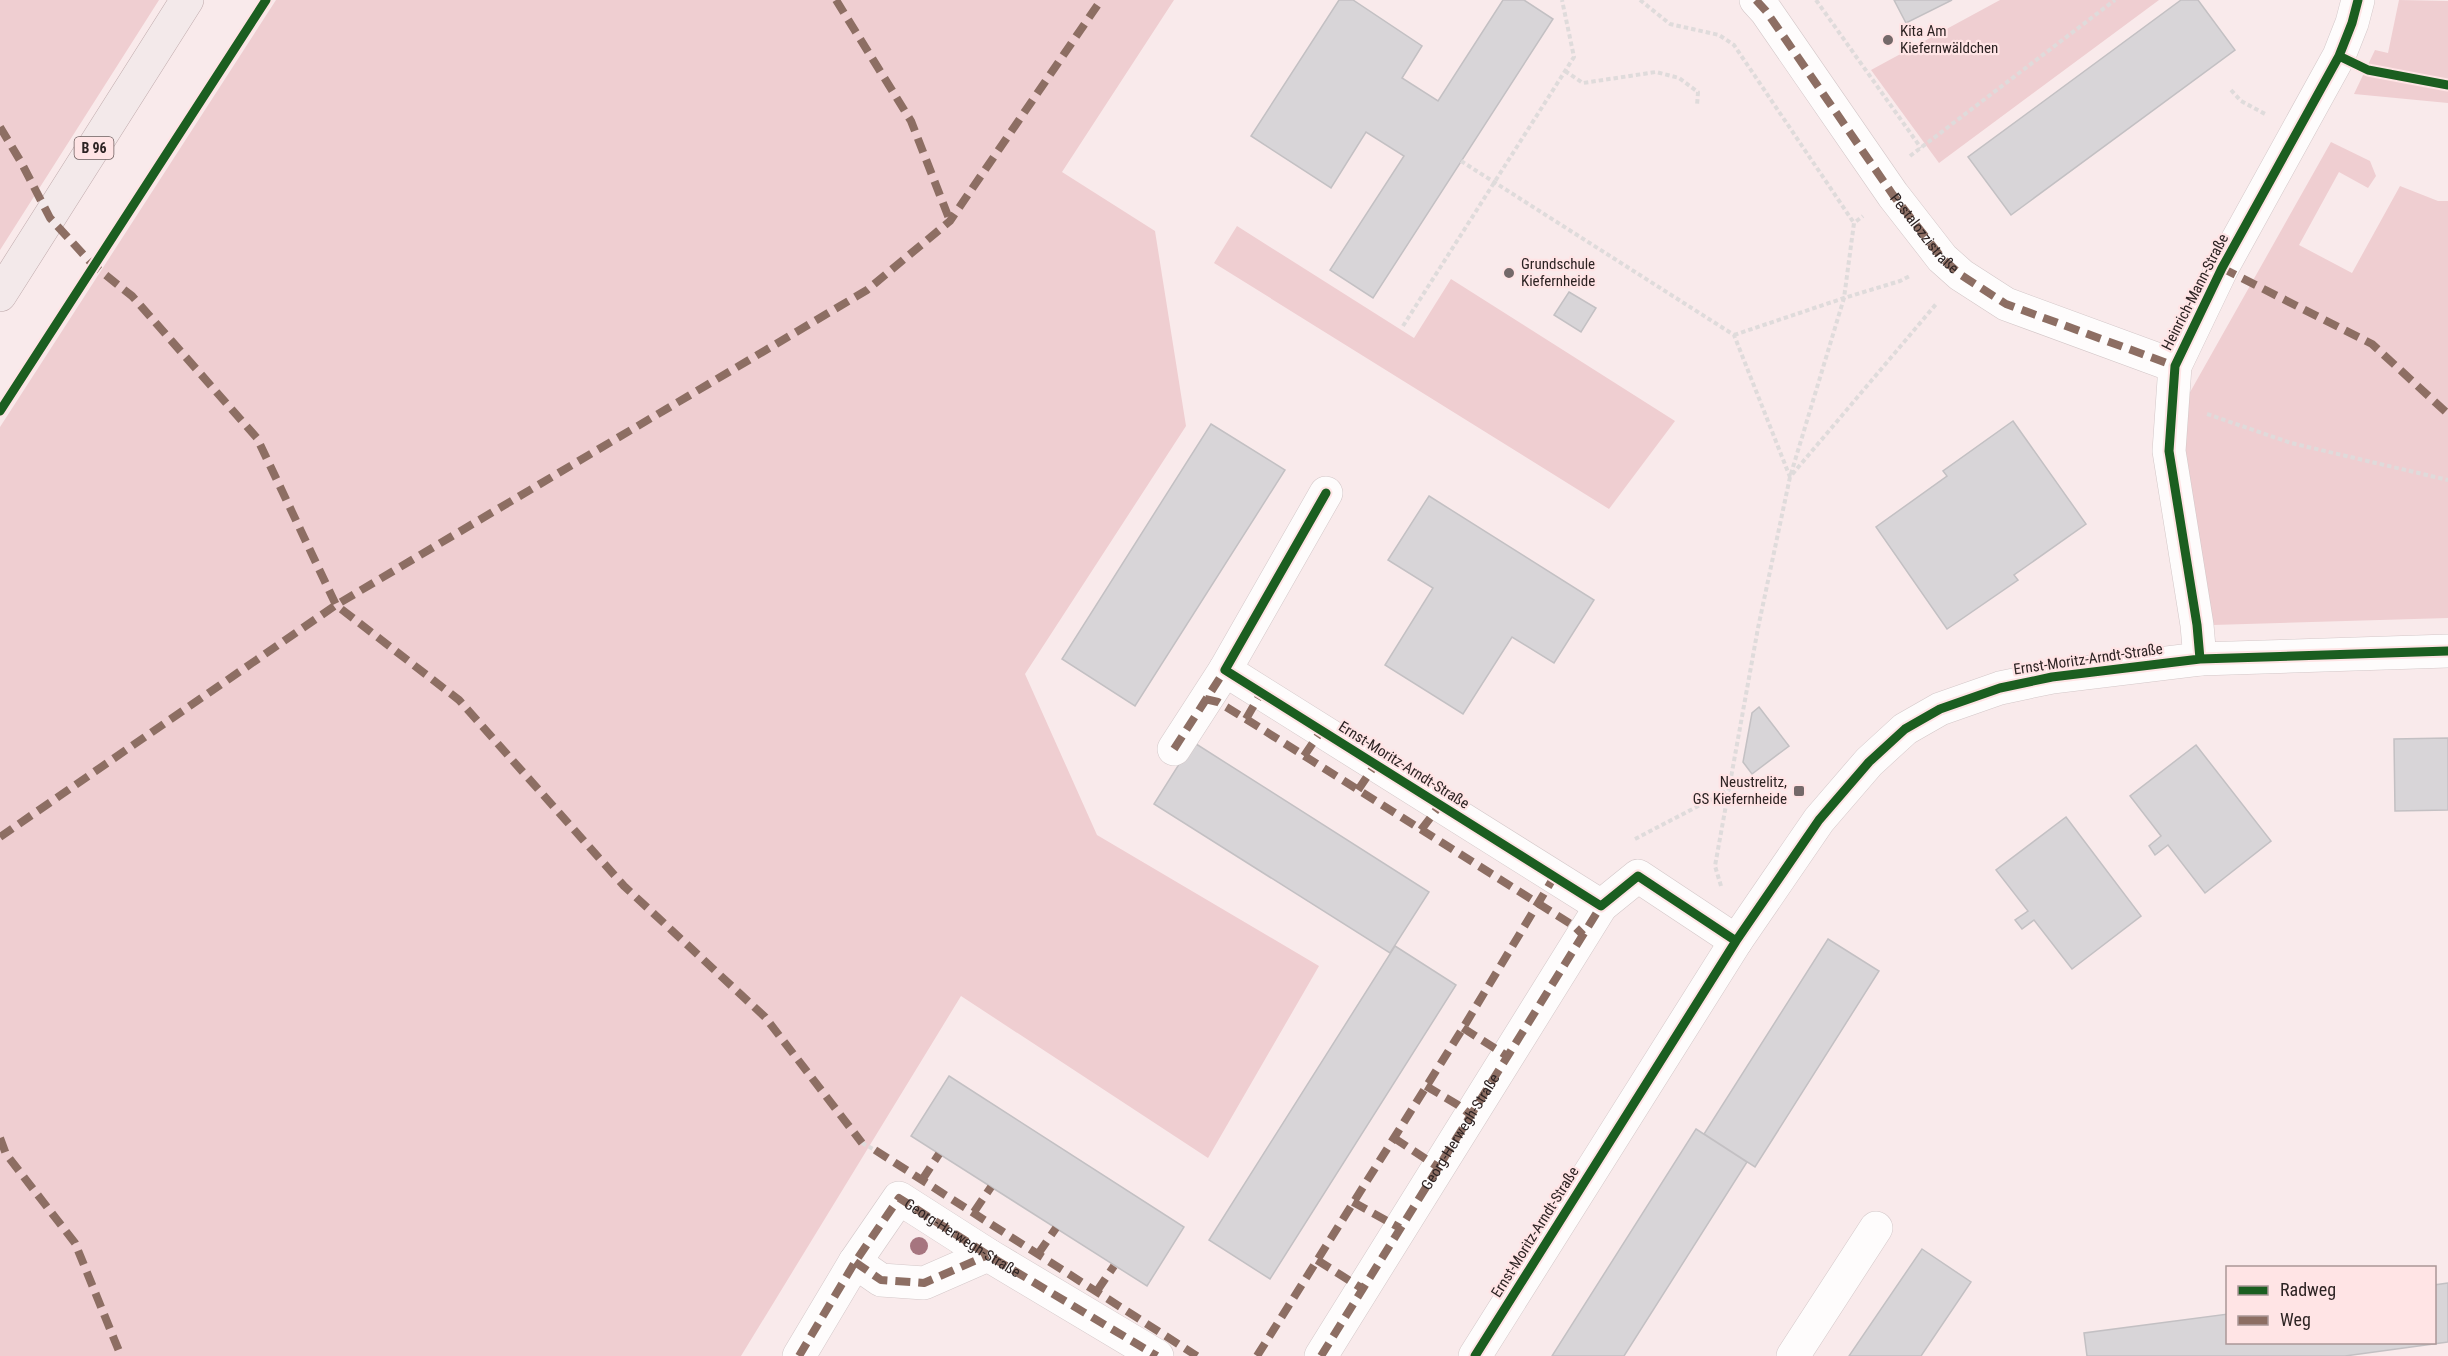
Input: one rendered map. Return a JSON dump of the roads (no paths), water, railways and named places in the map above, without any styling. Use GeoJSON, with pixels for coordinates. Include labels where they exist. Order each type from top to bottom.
{"type":"FeatureCollection","features":[{"type":"Feature","properties":{"kind":"main road","name":"B 96"},"geometry":{"type":"LineString","coordinates":[[0,296],[187,0]]}},
{"type":"Feature","properties":{"kind":"street","name":"Pestalozzistraße"},"geometry":{"type":"LineString","coordinates":[[1756,0],[1773,20],[1887,187],[1951,266],[2006,304],[2175,366]]}},
{"type":"Feature","properties":{"kind":"street","name":"Heinrich-Mann-Straße"},"geometry":{"type":"LineString","coordinates":[[2200,659],[2197,625],[2169,452],[2175,366],[2222,268],[2338,56],[2352,23],[2358,0]]}},
{"type":"Feature","properties":{"kind":"street"},"geometry":{"type":"LineString","coordinates":[[1174,748],[1225,670],[1326,493]]}},
{"type":"Feature","properties":{"kind":"street","name":"Ernst-Moritz-Arndt-Straße"},"geometry":{"type":"LineString","coordinates":[[1475,1356],[1736,940],[1819,820],[1869,762],[1905,729],[1940,709],[2000,688],[2052,677],[2200,659],[2448,651]]}},
{"type":"Feature","properties":{"kind":"street","name":"Ernst-Moritz-Arndt-Straße"},"geometry":{"type":"LineString","coordinates":[[1225,670],[1600,906]]}},
{"type":"Feature","properties":{"kind":"street"},"geometry":{"type":"LineString","coordinates":[[1600,906],[1638,876],[1736,940]]}},
{"type":"Feature","properties":{"kind":"street","name":"Georg-Herwegh-Straße"},"geometry":{"type":"LineString","coordinates":[[1321,1356],[1600,906]]}},
{"type":"Feature","properties":{"kind":"street","name":"Georg-Herwegh-Straße"},"geometry":{"type":"LineString","coordinates":[[799,1356],[855,1262],[899,1198],[988,1255],[1157,1356]]}},
{"type":"Feature","properties":{"kind":"street"},"geometry":{"type":"LineString","coordinates":[[1792,1356],[1876,1228]]}},
{"type":"Feature","properties":{"kind":"street"},"geometry":{"type":"LineString","coordinates":[[855,1262],[881,1280],[924,1283],[988,1255]]}},
{"type":"Feature","properties":{"kind":"place","name":"Kita Am Kiefernwäldchen"},"geometry":{"type":"Point","coordinates":[1888,40]}},
{"type":"Feature","properties":{"kind":"place","name":"Grundschule Kiefernheide"},"geometry":{"type":"Point","coordinates":[1509,273]}},
{"type":"Feature","properties":{"kind":"place","name":"Neustrelitz, GS Kiefernheide"},"geometry":{"type":"Point","coordinates":[1799,791]}}]}
